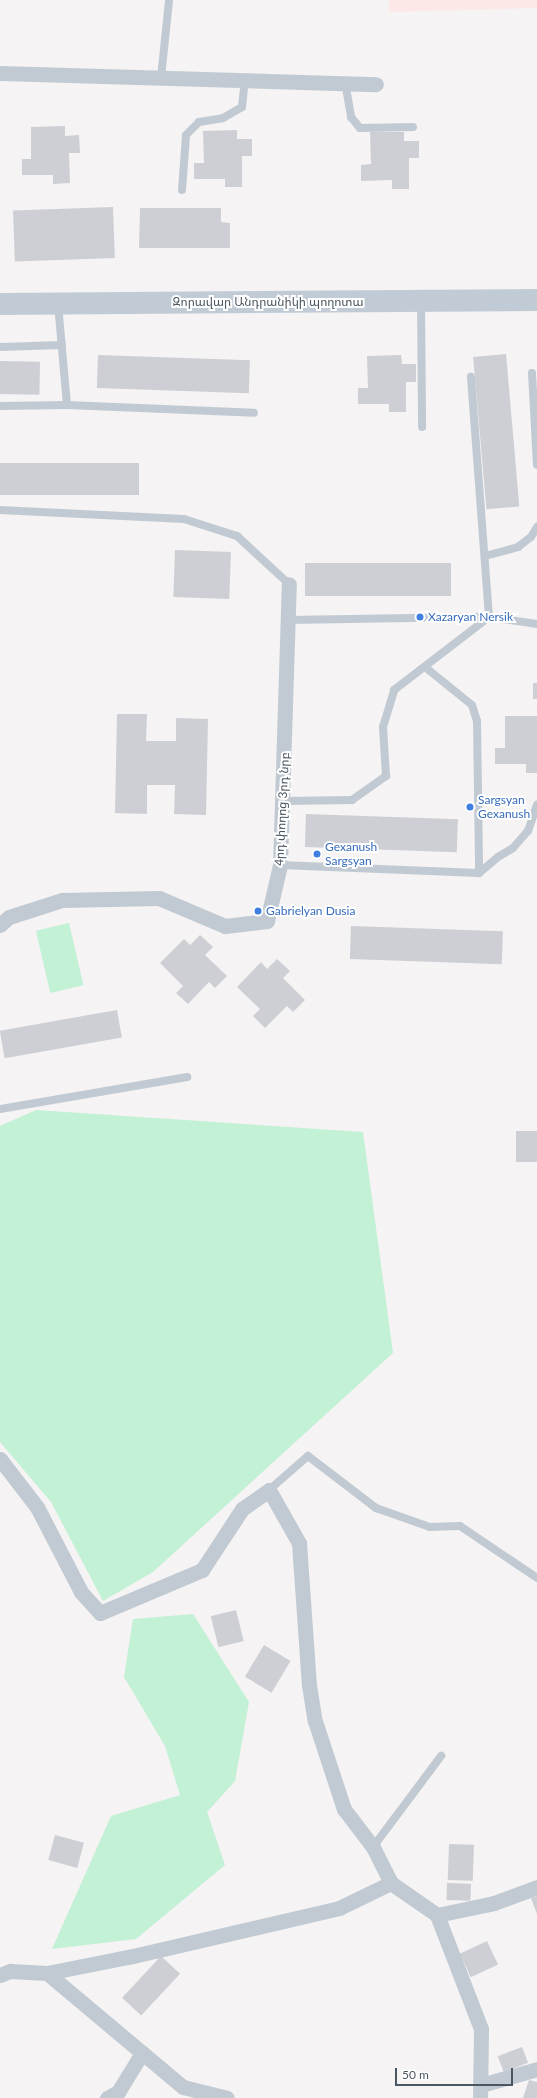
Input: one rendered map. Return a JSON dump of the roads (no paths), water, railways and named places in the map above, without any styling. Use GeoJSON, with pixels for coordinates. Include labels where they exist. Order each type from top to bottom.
{"type":"FeatureCollection","features":[{"type":"Feature","properties":{"kind":"main road","name":"Զորավար Անդրանիկի պողոտա"},"geometry":{"type":"LineString","coordinates":[[0,304],[537,300]]}},
{"type":"Feature","properties":{"kind":"street"},"geometry":{"type":"LineString","coordinates":[[0,73],[161,78],[245,78],[376,84]]}},
{"type":"Feature","properties":{"kind":"street","name":"4րդ փողոց 3րդ նրբ"},"geometry":{"type":"LineString","coordinates":[[0,925],[9,917],[62,900],[159,898],[225,926],[267,921],[280,865],[284,801],[289,584]]}},
{"type":"Feature","properties":{"kind":"street"},"geometry":{"type":"LineString","coordinates":[[0,1459],[37,1507],[81,1592],[100,1612],[202,1570],[242,1510],[270,1490],[299,1544],[309,1685],[315,1721],[344,1809],[373,1847],[391,1883],[437,1915],[481,2029],[481,2092],[537,2069]]}},
{"type":"Feature","properties":{"kind":"street"},"geometry":{"type":"LineString","coordinates":[[0,1975],[10,1972],[47,1973],[133,1956],[339,1908],[391,1883]]}},
{"type":"Feature","properties":{"kind":"street"},"geometry":{"type":"LineString","coordinates":[[437,1915],[460,1912],[537,1887]]}},
{"type":"Feature","properties":{"kind":"street"},"geometry":{"type":"LineString","coordinates":[[47,1973],[183,2087],[227,2098]]}},
{"type":"Feature","properties":{"kind":"street"},"geometry":{"type":"LineString","coordinates":[[107,2098],[118,2092],[142,2053]]}},
{"type":"Feature","properties":{"kind":"lane"},"geometry":{"type":"LineString","coordinates":[[161,78],[169,0]]}},
{"type":"Feature","properties":{"kind":"lane"},"geometry":{"type":"LineString","coordinates":[[182,190],[186,135],[199,122],[223,118],[242,107],[245,78]]}},
{"type":"Feature","properties":{"kind":"lane"},"geometry":{"type":"LineString","coordinates":[[345,82],[351,117],[360,128],[413,127]]}},
{"type":"Feature","properties":{"kind":"lane"},"geometry":{"type":"LineString","coordinates":[[421,300],[422,427]]}},
{"type":"Feature","properties":{"kind":"lane"},"geometry":{"type":"LineString","coordinates":[[57,303],[67,404]]}},
{"type":"Feature","properties":{"kind":"lane"},"geometry":{"type":"LineString","coordinates":[[0,347],[62,345]]}},
{"type":"Feature","properties":{"kind":"lane"},"geometry":{"type":"LineString","coordinates":[[532,373],[537,465]]}},
{"type":"Feature","properties":{"kind":"lane"},"geometry":{"type":"LineString","coordinates":[[471,377],[489,617]]}},
{"type":"Feature","properties":{"kind":"lane"},"geometry":{"type":"LineString","coordinates":[[0,406],[67,404],[254,413]]}},
{"type":"Feature","properties":{"kind":"lane"},"geometry":{"type":"LineString","coordinates":[[0,510],[184,519],[237,536],[289,584]]}},
{"type":"Feature","properties":{"kind":"lane"},"geometry":{"type":"LineString","coordinates":[[485,556],[518,547],[531,537],[537,526]]}},
{"type":"Feature","properties":{"kind":"lane"},"geometry":{"type":"LineString","coordinates":[[284,801],[352,800],[386,776],[383,727],[394,690],[489,617]]}},
{"type":"Feature","properties":{"kind":"lane"},"geometry":{"type":"LineString","coordinates":[[288,620],[489,617],[537,624]]}},
{"type":"Feature","properties":{"kind":"lane"},"geometry":{"type":"LineString","coordinates":[[424,667],[472,705],[477,721],[479,873]]}},
{"type":"Feature","properties":{"kind":"lane"},"geometry":{"type":"LineString","coordinates":[[280,865],[479,873],[513,848],[528,831],[537,805]]}},
{"type":"Feature","properties":{"kind":"lane"},"geometry":{"type":"LineString","coordinates":[[0,1109],[188,1077]]}},
{"type":"Feature","properties":{"kind":"lane"},"geometry":{"type":"LineString","coordinates":[[270,1490],[308,1456],[376,1508],[430,1528],[460,1526],[537,1578]]}},
{"type":"Feature","properties":{"kind":"lane"},"geometry":{"type":"LineString","coordinates":[[373,1847],[441,1756]]}},
{"type":"Feature","properties":{"kind":"place","name":"Xazaryan Nersik"},"geometry":{"type":"Point","coordinates":[420,617]}},
{"type":"Feature","properties":{"kind":"place","name":"Sargsyan Gexanush"},"geometry":{"type":"Point","coordinates":[470,807]}},
{"type":"Feature","properties":{"kind":"place","name":"Gexanush Sargsyan"},"geometry":{"type":"Point","coordinates":[317,854]}},
{"type":"Feature","properties":{"kind":"place","name":"Gabrielyan Dusia"},"geometry":{"type":"Point","coordinates":[258,911]}}]}
